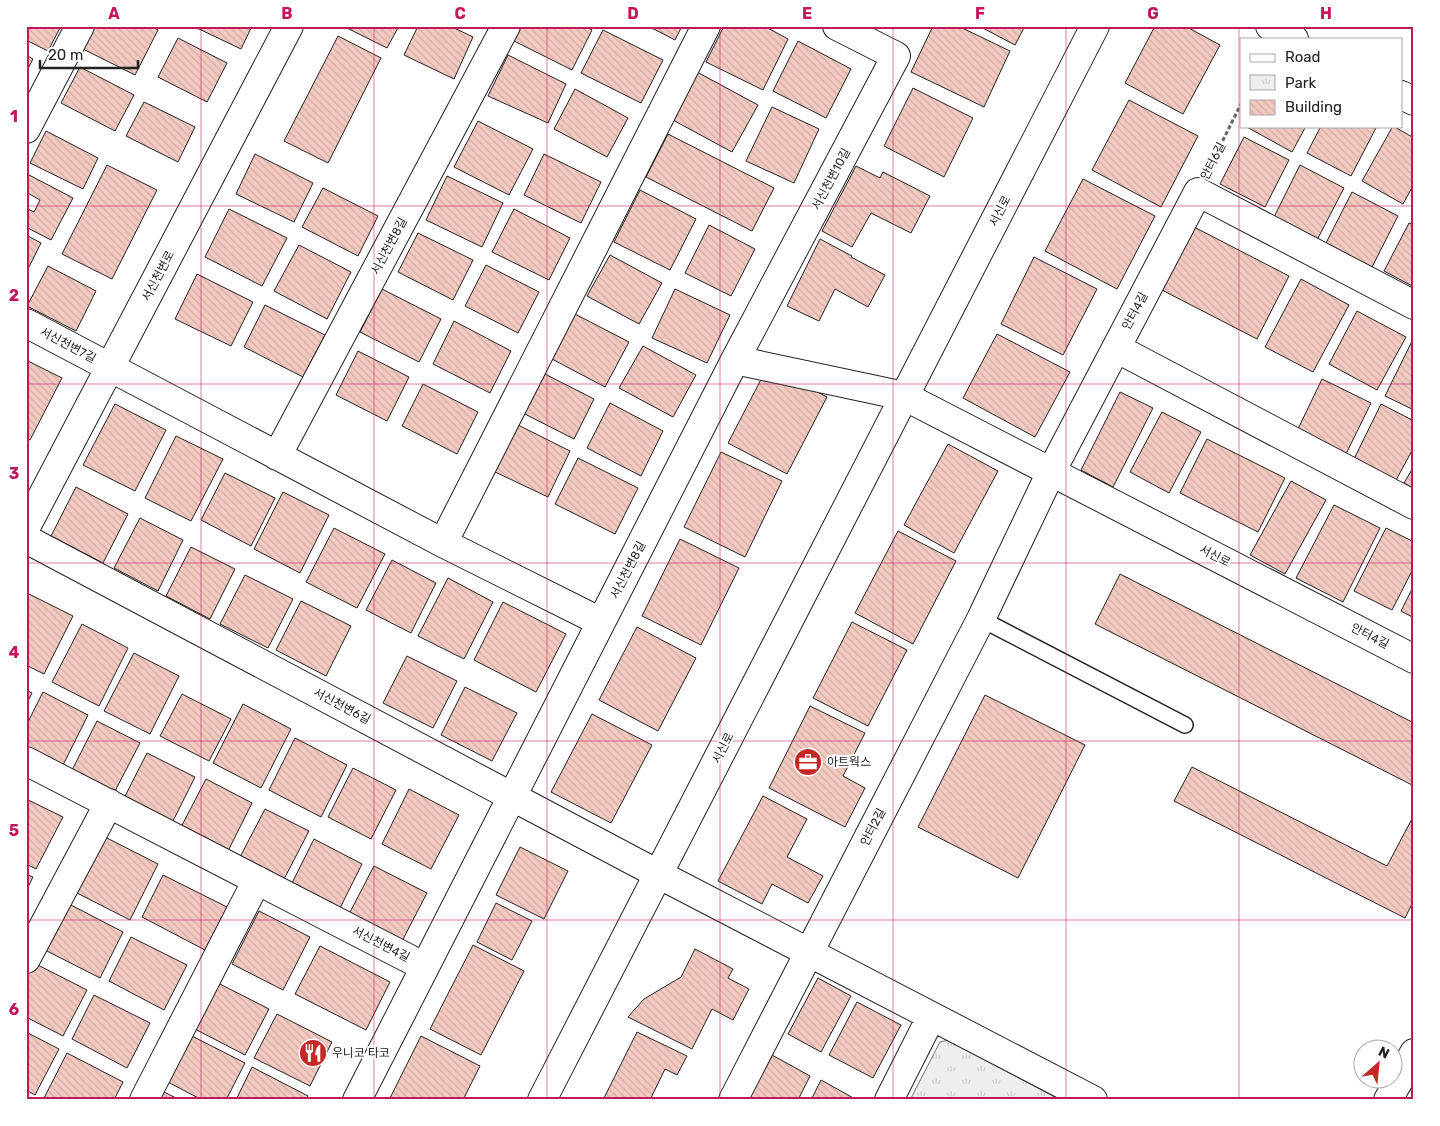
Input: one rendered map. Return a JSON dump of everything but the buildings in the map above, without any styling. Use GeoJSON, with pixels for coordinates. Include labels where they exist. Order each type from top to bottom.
{"type":"FeatureCollection","features":[{"type":"Feature","properties":{"kind":"street"},"geometry":{"type":"LineString","coordinates":[[26,128],[80,26]]}},
{"type":"Feature","properties":{"kind":"street","name":"서신천변로"},"geometry":{"type":"LineString","coordinates":[[26,527],[289,26]]}},
{"type":"Feature","properties":{"kind":"street","name":"서신천변8길"},"geometry":{"type":"LineString","coordinates":[[277,456],[506,26]]}},
{"type":"Feature","properties":{"kind":"street"},"geometry":{"type":"LineString","coordinates":[[443,543],[706,26]]}},
{"type":"Feature","properties":{"kind":"street","name":"서신천변10길"},"geometry":{"type":"LineString","coordinates":[[735,360],[896,56],[837,26]]}},
{"type":"Feature","properties":{"kind":"street","name":"서신로"},"geometry":{"type":"LineString","coordinates":[[542,1100],[1095,26]]}},
{"type":"Feature","properties":{"kind":"street"},"geometry":{"type":"LineString","coordinates":[[1270,26],[1292,38]]}},
{"type":"Feature","properties":{"kind":"street"},"geometry":{"type":"LineString","coordinates":[[1402,95],[1414,101]]}},
{"type":"Feature","properties":{"kind":"street"},"geometry":{"type":"LineString","coordinates":[[1198,192],[1414,305]]}},
{"type":"Feature","properties":{"kind":"street","name":"안터4길"},"geometry":{"type":"LineString","coordinates":[[1051,472],[1198,192]]}},
{"type":"Feature","properties":{"kind":"street","name":"서신천변7길"},"geometry":{"type":"LineString","coordinates":[[26,323],[110,368]]}},
{"type":"Feature","properties":{"kind":"street"},"geometry":{"type":"LineString","coordinates":[[1116,348],[1414,505]]}},
{"type":"Feature","properties":{"kind":"street"},"geometry":{"type":"LineString","coordinates":[[735,360],[904,396]]}},
{"type":"Feature","properties":{"kind":"street","name":"서신천변8길"},"geometry":{"type":"LineString","coordinates":[[425,967],[735,360]]}},
{"type":"Feature","properties":{"kind":"street"},"geometry":{"type":"LineString","coordinates":[[110,368],[443,543],[601,622]]}},
{"type":"Feature","properties":{"kind":"street","name":"서신로"},"geometry":{"type":"LineString","coordinates":[[904,396],[1325,613]]}},
{"type":"Feature","properties":{"kind":"street"},"geometry":{"type":"LineString","coordinates":[[980,619],[1051,472]]}},
{"type":"Feature","properties":{"kind":"street","name":"서신천변6길"},"geometry":{"type":"LineString","coordinates":[[26,539],[658,874]]}},
{"type":"Feature","properties":{"kind":"street","name":"안터4길"},"geometry":{"type":"LineString","coordinates":[[1325,613],[1414,659]]}},
{"type":"Feature","properties":{"kind":"street","name":"안터2길"},"geometry":{"type":"LineString","coordinates":[[733,1100],[980,619]]}},
{"type":"Feature","properties":{"kind":"street","name":"서신천변4길"},"geometry":{"type":"LineString","coordinates":[[26,761],[425,967],[357,1100]]}},
{"type":"Feature","properties":{"kind":"street"},"geometry":{"type":"LineString","coordinates":[[26,959],[109,804]]}},
{"type":"Feature","properties":{"kind":"street"},"geometry":{"type":"LineString","coordinates":[[658,874],[1093,1100]]}},
{"type":"Feature","properties":{"kind":"street"},"geometry":{"type":"LineString","coordinates":[[144,1100],[257,880]]}},
{"type":"Feature","properties":{"kind":"street"},"geometry":{"type":"LineString","coordinates":[[889,1100],[931,1017]]}},
{"type":"Feature","properties":{"kind":"street"},"geometry":{"type":"LineString","coordinates":[[1388,1100],[1414,1054]]}},
{"type":"Feature","properties":{"kind":"lane"},"geometry":{"type":"LineString","coordinates":[[980,619],[1185,725]]}},
{"type":"Feature","properties":{"kind":"path","name":"안터6길"},"geometry":{"type":"LineString","coordinates":[[1198,192],[1240,106]]}},
{"type":"Feature","properties":{"kind":"green space"},"geometry":{"type":"Polygon","coordinates":[[[949,1040],[1060,1100],[910,1100],[940,1042],[949,1040]]]}},
{"type":"Feature","properties":{"kind":"place","name":"아트웍스"},"geometry":{"type":"Point","coordinates":[808,762]}},
{"type":"Feature","properties":{"kind":"place","name":"우니코 타코"},"geometry":{"type":"Point","coordinates":[313,1053]}}]}
